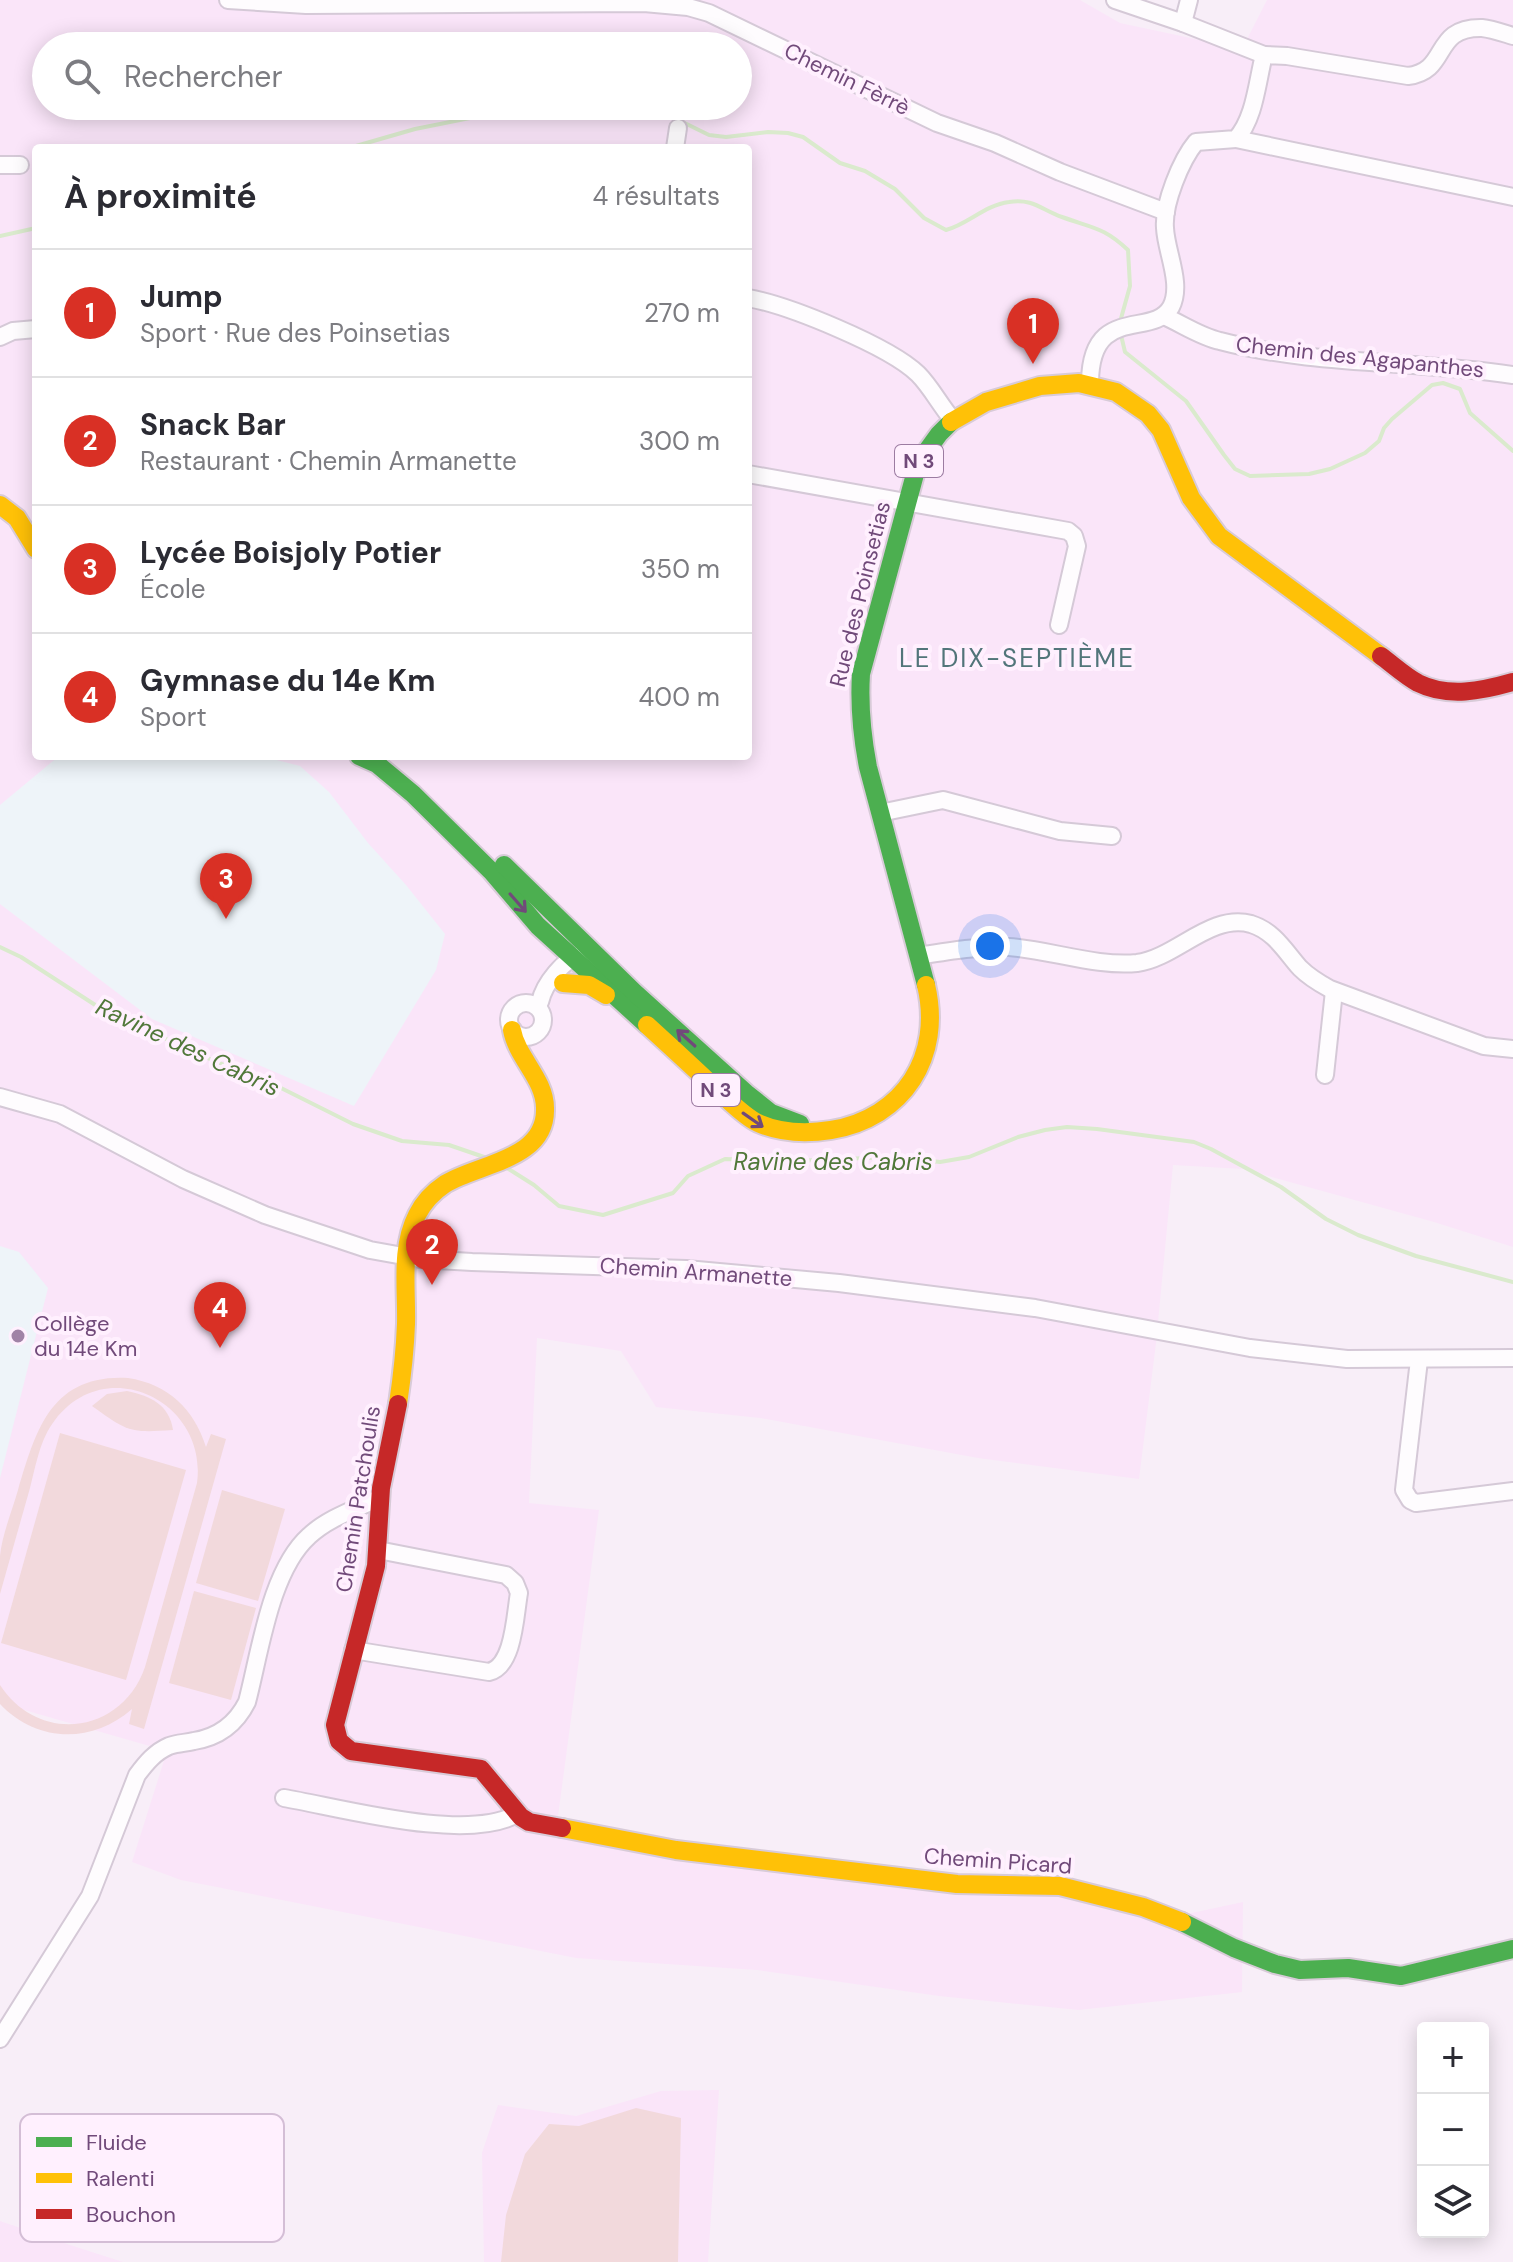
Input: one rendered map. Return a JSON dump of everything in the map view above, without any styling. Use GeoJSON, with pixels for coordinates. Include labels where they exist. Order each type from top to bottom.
{"type":"FeatureCollection","features":[{"type":"Feature","properties":{"kind":"main road","name":"Rue des Poinsetias"},"geometry":{"type":"LineString","coordinates":[[368,760],[413,794],[491,871],[538,926],[579,958],[631,1013],[745,1115],[763,1128],[793,1134],[835,1130],[870,1120],[901,1096],[925,1057],[931,1016],[862,747],[858,701],[861,674],[918,463],[934,437],[952,419],[1024,389],[1057,382],[1090,382],[1123,393],[1147,412],[1162,432],[1197,510],[1208,527],[1228,545],[1418,683],[1450,692],[1483,691],[1513,682]]}},
{"type":"Feature","properties":{"kind":"main road"},"geometry":{"type":"LineString","coordinates":[[0,505],[17,518],[32,542]]}},
{"type":"Feature","properties":{"kind":"main road","name":"Rue des Poinsetias"},"geometry":{"type":"LineString","coordinates":[[389,760],[634,992],[771,1113],[817,1130]]}},
{"type":"Feature","properties":{"kind":"main road"},"geometry":{"type":"LineString","coordinates":[[538,926],[559,979],[589,985],[631,1013]]}},
{"type":"Feature","properties":{"kind":"main road"},"geometry":{"type":"LineString","coordinates":[[512,1030],[512,1039],[532,1070]]}},
{"type":"Feature","properties":{"kind":"main road","name":"Chemin Patchoulis"},"geometry":{"type":"LineString","coordinates":[[515,1815],[495,1782],[481,1769],[351,1751],[339,1742],[335,1725],[378,1550],[379,1498],[398,1407],[403,1365],[406,1256],[419,1211],[436,1188],[518,1155],[535,1137],[542,1126],[546,1109],[543,1093],[532,1070]]}},
{"type":"Feature","properties":{"kind":"main road","name":"Chemin Picard"},"geometry":{"type":"LineString","coordinates":[[515,1815],[529,1822],[676,1850],[957,1884],[1060,1886],[1143,1907],[1188,1924],[1234,1948],[1300,1970],[1348,1968],[1401,1976],[1513,1949]]}},
{"type":"Feature","properties":{"kind":"street","name":"Chemin Fèrrè"},"geometry":{"type":"LineString","coordinates":[[228,0],[306,5],[644,3],[688,7],[751,32]]}},
{"type":"Feature","properties":{"kind":"street"},"geometry":{"type":"LineString","coordinates":[[1115,0],[1264,55],[1408,76],[1424,74],[1433,66],[1446,40],[1458,33],[1482,28],[1513,36]]}},
{"type":"Feature","properties":{"kind":"street"},"geometry":{"type":"LineString","coordinates":[[1183,23],[1189,0]]}},
{"type":"Feature","properties":{"kind":"street","name":"Chemin Fèrrè"},"geometry":{"type":"LineString","coordinates":[[752,33],[937,123],[1166,212]]}},
{"type":"Feature","properties":{"kind":"street"},"geometry":{"type":"LineString","coordinates":[[1236,139],[1249,119],[1264,55]]}},
{"type":"Feature","properties":{"kind":"street"},"geometry":{"type":"LineString","coordinates":[[676,144],[678,128]]}},
{"type":"Feature","properties":{"kind":"street"},"geometry":{"type":"LineString","coordinates":[[1090,382],[1094,350],[1105,337],[1126,325],[1164,316],[1170,309],[1175,292],[1165,228],[1166,212],[1186,153],[1196,142],[1236,139],[1513,197]]}},
{"type":"Feature","properties":{"kind":"street"},"geometry":{"type":"LineString","coordinates":[[0,165],[20,165]]}},
{"type":"Feature","properties":{"kind":"street"},"geometry":{"type":"LineString","coordinates":[[752,299],[788,309],[896,357],[919,375],[952,419]]}},
{"type":"Feature","properties":{"kind":"street","name":"Chemin des Agapanthes"},"geometry":{"type":"LineString","coordinates":[[1164,316],[1218,341],[1287,353],[1380,363],[1454,366],[1513,375]]}},
{"type":"Feature","properties":{"kind":"street"},"geometry":{"type":"LineString","coordinates":[[0,337],[13,331],[32,329]]}},
{"type":"Feature","properties":{"kind":"street"},"geometry":{"type":"LineString","coordinates":[[752,475],[1068,531],[1074,536],[1077,546],[1059,625]]}},
{"type":"Feature","properties":{"kind":"street"},"geometry":{"type":"LineString","coordinates":[[880,813],[943,800],[1060,831],[1112,836]]}},
{"type":"Feature","properties":{"kind":"street"},"geometry":{"type":"LineString","coordinates":[[918,956],[971,948],[1011,947],[1135,963],[1170,952],[1215,927],[1232,923],[1248,924],[1264,930],[1281,943],[1308,975],[1334,991],[1484,1046],[1513,1049]]}},
{"type":"Feature","properties":{"kind":"street"},"geometry":{"type":"LineString","coordinates":[[538,1004],[521,1003],[512,1010],[509,1021],[512,1030],[524,1037],[533,1036],[539,1031],[543,1021],[538,1004],[542,993],[579,958],[578,936]]}},
{"type":"Feature","properties":{"kind":"street"},"geometry":{"type":"LineString","coordinates":[[579,958],[593,960],[634,992]]}},
{"type":"Feature","properties":{"kind":"street"},"geometry":{"type":"LineString","coordinates":[[1325,1075],[1334,991]]}},
{"type":"Feature","properties":{"kind":"street"},"geometry":{"type":"LineString","coordinates":[[532,1070],[529,1054],[533,1036]]}},
{"type":"Feature","properties":{"kind":"street","name":"Chemin Armanette"},"geometry":{"type":"LineString","coordinates":[[0,1097],[60,1114],[183,1179],[265,1215],[370,1250],[472,1262],[751,1273],[1035,1308],[1250,1348],[1347,1359],[1513,1358]]}},
{"type":"Feature","properties":{"kind":"street"},"geometry":{"type":"LineString","coordinates":[[1419,1360],[1404,1490],[1410,1500],[1416,1503],[1513,1491]]}},
{"type":"Feature","properties":{"kind":"street"},"geometry":{"type":"LineString","coordinates":[[0,2039],[90,1896],[137,1775],[149,1759],[171,1745],[207,1739],[227,1729],[239,1718],[247,1702],[276,1590],[292,1558],[308,1536],[328,1522],[379,1498]]}},
{"type":"Feature","properties":{"kind":"street"},"geometry":{"type":"LineString","coordinates":[[353,1650],[489,1672],[500,1668],[507,1658],[519,1593],[511,1579],[506,1575],[378,1550]]}},
{"type":"Feature","properties":{"kind":"street"},"geometry":{"type":"LineString","coordinates":[[284,1798],[461,1827],[498,1823],[515,1815]]}},
{"type":"Feature","properties":{"kind":"shaded area"},"geometry":{"type":"Polygon","coordinates":[[[0,0],[1080,0],[1120,23],[1242,49],[1267,0],[1513,0],[1513,1247],[1243,1169],[1173,1165],[1139,1479],[978,1458],[760,1418],[656,1407],[621,1351],[537,1338],[529,1503],[599,1510],[556,1831],[947,1875],[1187,1914],[1243,1902],[1242,1992],[1079,2010],[939,1996],[757,1970],[576,1958],[181,1880],[132,1862],[167,1751],[0,1703],[0,0]]]}},
{"type":"Feature","properties":{"kind":"shaded area"},"geometry":{"type":"Polygon","coordinates":[[[54,760],[277,760],[300,766],[329,792],[445,934],[436,970],[354,1106],[152,1019],[0,904],[0,805],[54,760]]]}},
{"type":"Feature","properties":{"kind":"shaded area","name":"Collège du 14e Km"},"geometry":{"type":"Polygon","coordinates":[[[0,1246],[19,1252],[48,1288],[0,1478],[0,1246]]]}},
{"type":"Feature","properties":{"kind":"shaded area"},"geometry":{"type":"Polygon","coordinates":[[[128,1378],[155,1386],[178,1400],[194,1421],[206,1447],[211,1434],[226,1439],[144,1729],[129,1724],[132,1709],[100,1728],[82,1733],[47,1732],[15,1717],[0,1704],[0,1685],[16,1704],[36,1717],[57,1723],[78,1724],[99,1718],[118,1707],[134,1689],[145,1667],[197,1483],[196,1454],[187,1429],[171,1410],[150,1396],[126,1389],[101,1390],[76,1400],[55,1420],[42,1444],[0,1594],[3,1540],[40,1427],[64,1396],[81,1385],[102,1379],[128,1378]]]}},
{"type":"Feature","properties":{"kind":"shaded area"},"geometry":{"type":"Polygon","coordinates":[[[127,1391],[163,1408],[173,1430],[130,1429],[92,1406],[107,1394],[127,1391]]]}},
{"type":"Feature","properties":{"kind":"shaded area"},"geometry":{"type":"Polygon","coordinates":[[[60,1433],[186,1470],[126,1680],[1,1643],[60,1433]]]}},
{"type":"Feature","properties":{"kind":"shaded area"},"geometry":{"type":"Polygon","coordinates":[[[222,1490],[285,1509],[258,1601],[196,1583],[222,1490]]]}},
{"type":"Feature","properties":{"kind":"shaded area"},"geometry":{"type":"Polygon","coordinates":[[[194,1591],[256,1608],[231,1700],[169,1683],[194,1591]]]}},
{"type":"Feature","properties":{"kind":"shaded area"},"geometry":{"type":"Polygon","coordinates":[[[719,2090],[708,2262],[484,2262],[482,2153],[498,2105],[576,2116],[661,2091],[719,2090]]]}},
{"type":"Feature","properties":{"kind":"shaded area"},"geometry":{"type":"Polygon","coordinates":[[[636,2108],[681,2118],[678,2262],[501,2262],[506,2215],[525,2154],[549,2124],[579,2126],[636,2108]]]}},
{"type":"Feature","properties":{"kind":"shaded area"},"geometry":{"type":"Polygon","coordinates":[[[0,2221],[20,2228],[20,2242],[61,2242],[123,2262],[0,2262],[0,2221]]]}},
{"type":"Feature","properties":{"kind":"waterway"},"geometry":{"type":"LineString","coordinates":[[363,144],[460,120]]}},
{"type":"Feature","properties":{"kind":"waterway"},"geometry":{"type":"LineString","coordinates":[[678,120],[709,135],[726,137],[768,132],[803,137],[840,163],[865,171],[895,189],[924,218],[946,230],[992,207],[1017,201],[1031,203],[1097,229],[1128,250],[1130,286],[1120,322]]}},
{"type":"Feature","properties":{"kind":"waterway"},"geometry":{"type":"LineString","coordinates":[[0,236],[32,229]]}},
{"type":"Feature","properties":{"kind":"waterway"},"geometry":{"type":"LineString","coordinates":[[1121,335],[1125,352],[1186,401],[1235,469],[1250,476],[1309,474],[1330,469],[1365,453],[1379,441],[1392,419],[1432,385],[1443,383],[1460,389],[1470,413],[1513,451]]}},
{"type":"Feature","properties":{"kind":"waterway","name":"Ravine des Cabris"},"geometry":{"type":"LineString","coordinates":[[0,947],[21,957],[103,1010],[279,1087],[353,1124],[402,1141],[449,1145],[484,1157]]}},
{"type":"Feature","properties":{"kind":"waterway","name":"Ravine des Cabris"},"geometry":{"type":"LineString","coordinates":[[507,1168],[559,1206],[603,1215],[673,1193],[688,1176],[725,1159],[792,1161],[893,1157],[940,1162],[969,1157],[1018,1137],[1045,1130],[1067,1127],[1097,1129],[1194,1142],[1281,1187],[1326,1219],[1358,1235],[1416,1256],[1513,1282]]}},
{"type":"Feature","properties":{"kind":"traffic: fast"},"geometry":{"type":"LineString","coordinates":[[926,985],[868,767],[860,698],[861,674],[918,463],[951,422]]}},
{"type":"Feature","properties":{"kind":"traffic: fast"},"geometry":{"type":"LineString","coordinates":[[368,760],[413,794],[491,871],[538,926],[647,1025]]}},
{"type":"Feature","properties":{"kind":"traffic: fast"},"geometry":{"type":"LineString","coordinates":[[504,865],[634,992],[746,1093],[771,1113],[800,1124]]}},
{"type":"Feature","properties":{"kind":"traffic: fast"},"geometry":{"type":"LineString","coordinates":[[1182,1922],[1234,1948],[1300,1970],[1348,1968],[1401,1976],[1513,1949]]}},
{"type":"Feature","properties":{"kind":"traffic: slow"},"geometry":{"type":"LineString","coordinates":[[951,422],[986,402],[1040,386],[1079,383],[1116,392],[1148,414],[1161,430],[1191,498],[1219,536],[1381,656]]}},
{"type":"Feature","properties":{"kind":"traffic: slow"},"geometry":{"type":"LineString","coordinates":[[0,505],[17,518],[32,542]]}},
{"type":"Feature","properties":{"kind":"traffic: slow"},"geometry":{"type":"LineString","coordinates":[[563,983],[589,985],[606,995]]}},
{"type":"Feature","properties":{"kind":"traffic: slow"},"geometry":{"type":"LineString","coordinates":[[647,1025],[752,1120],[785,1131],[831,1130],[857,1123],[879,1112],[898,1098],[912,1080],[923,1059],[929,1036],[930,1011],[926,985]]}},
{"type":"Feature","properties":{"kind":"traffic: slow"},"geometry":{"type":"LineString","coordinates":[[398,1404],[406,1334],[406,1255],[417,1215],[432,1194],[445,1184],[523,1149],[535,1139],[543,1125],[544,1097],[512,1030]]}},
{"type":"Feature","properties":{"kind":"traffic: slow"},"geometry":{"type":"LineString","coordinates":[[562,1828],[676,1850],[957,1884],[1060,1886],[1143,1907],[1182,1922]]}},
{"type":"Feature","properties":{"kind":"traffic: jam"},"geometry":{"type":"LineString","coordinates":[[1381,656],[1429,688],[1453,692],[1513,682]]}},
{"type":"Feature","properties":{"kind":"traffic: jam"},"geometry":{"type":"LineString","coordinates":[[398,1404],[381,1488],[376,1566],[335,1725],[339,1741],[351,1751],[481,1769],[521,1817],[529,1822],[562,1828]]}},
{"type":"Feature","properties":{"kind":"place","name":"Jump"},"geometry":{"type":"Point","coordinates":[1033,364]}},
{"type":"Feature","properties":{"kind":"place","name":"Lycée Boisjoly Potier"},"geometry":{"type":"Point","coordinates":[226,919]}},
{"type":"Feature","properties":{"kind":"place","name":"Snack Bar"},"geometry":{"type":"Point","coordinates":[432,1285]}},
{"type":"Feature","properties":{"kind":"place","name":"Collège du 14e Km"},"geometry":{"type":"Point","coordinates":[18,1336]}},
{"type":"Feature","properties":{"kind":"place","name":"Gymnase du 14e Km"},"geometry":{"type":"Point","coordinates":[220,1348]}},
{"type":"Feature","properties":{"kind":"district","name":"LE DIX-SEPTIÈME"},"geometry":{"type":"Point","coordinates":[1017,658]}}]}
